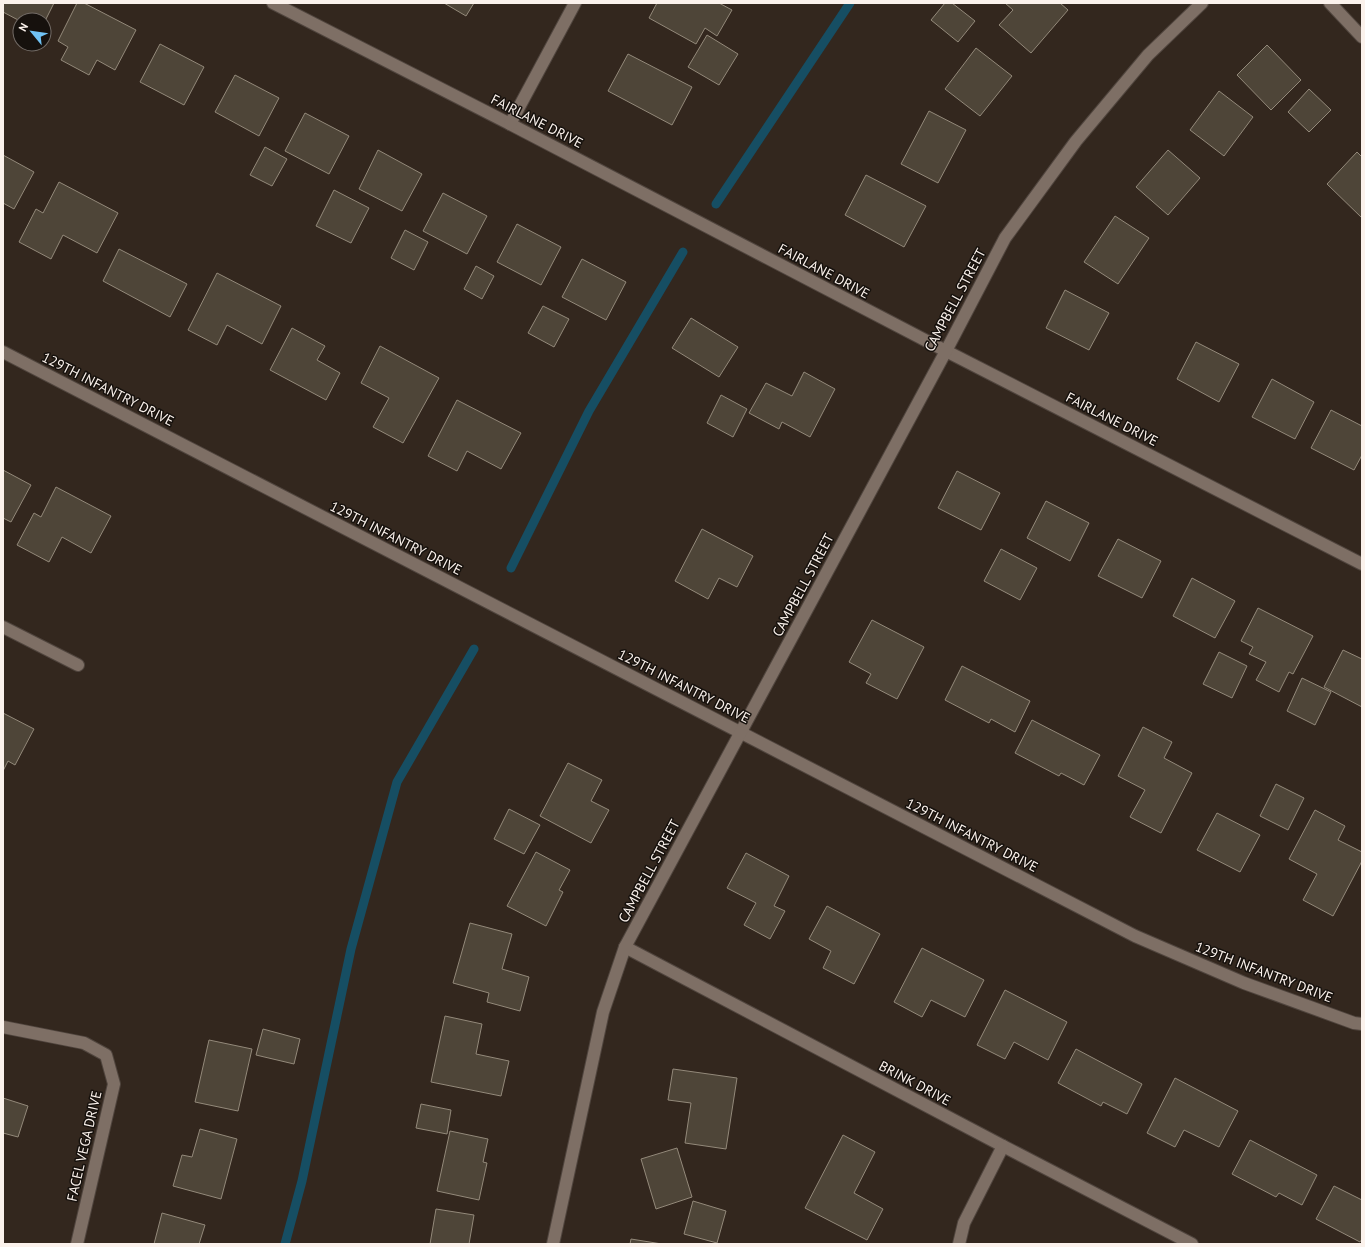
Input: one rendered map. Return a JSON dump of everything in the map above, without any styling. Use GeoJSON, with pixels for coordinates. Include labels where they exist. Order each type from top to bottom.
{"type":"FeatureCollection","features":[{"type":"Feature","properties":{"kind":"street","name":"FAIRLANE DRIVE"},"geometry":{"type":"LineString","coordinates":[[273,3],[1362,564]]}},
{"type":"Feature","properties":{"kind":"street"},"geometry":{"type":"LineString","coordinates":[[510,124],[576,3]]}},
{"type":"Feature","properties":{"kind":"street","name":"CAMPBELL STREET"},"geometry":{"type":"LineString","coordinates":[[553,1244],[603,1012],[625,947],[946,351],[1005,238],[1076,140],[1148,54],[1202,3]]}},
{"type":"Feature","properties":{"kind":"street"},"geometry":{"type":"LineString","coordinates":[[1330,3],[1362,37]]}},
{"type":"Feature","properties":{"kind":"street","name":"129TH INFANTRY DRIVE"},"geometry":{"type":"LineString","coordinates":[[3,352],[1135,936],[1244,983],[1362,1024]]}},
{"type":"Feature","properties":{"kind":"street"},"geometry":{"type":"LineString","coordinates":[[3,627],[78,665]]}},
{"type":"Feature","properties":{"kind":"street","name":"BRINK DRIVE"},"geometry":{"type":"LineString","coordinates":[[625,947],[1192,1244]]}},
{"type":"Feature","properties":{"kind":"street","name":"FACEL VEGA DRIVE"},"geometry":{"type":"LineString","coordinates":[[3,1026],[84,1043],[106,1055],[114,1084],[77,1244]]}},
{"type":"Feature","properties":{"kind":"street"},"geometry":{"type":"LineString","coordinates":[[959,1244],[964,1223],[1003,1146]]}},
{"type":"Feature","properties":{"kind":"building"},"geometry":{"type":"Polygon","coordinates":[[[3,3],[54,3],[50,12],[12,12],[12,17],[3,12],[3,3]]]}},
{"type":"Feature","properties":{"kind":"building"},"geometry":{"type":"Polygon","coordinates":[[[77,3],[84,3],[136,30],[115,70],[97,60],[89,75],[61,60],[68,47],[58,41],[77,3]]]}},
{"type":"Feature","properties":{"kind":"building"},"geometry":{"type":"Polygon","coordinates":[[[444,3],[474,3],[466,16],[444,3]]]}},
{"type":"Feature","properties":{"kind":"building"},"geometry":{"type":"Polygon","coordinates":[[[657,3],[719,3],[732,10],[717,36],[705,28],[696,44],[649,18],[657,3]]]}},
{"type":"Feature","properties":{"kind":"building"},"geometry":{"type":"Polygon","coordinates":[[[945,3],[952,3],[975,21],[958,42],[931,20],[945,3]]]}},
{"type":"Feature","properties":{"kind":"building"},"geometry":{"type":"Polygon","coordinates":[[[1005,3],[1060,3],[1068,10],[1031,53],[999,25],[1013,10],[1005,3]]]}},
{"type":"Feature","properties":{"kind":"building"},"geometry":{"type":"Polygon","coordinates":[[[707,35],[738,54],[719,85],[688,67],[707,35]]]}},
{"type":"Feature","properties":{"kind":"building"},"geometry":{"type":"Polygon","coordinates":[[[160,44],[204,67],[184,105],[140,82],[160,44]]]}},
{"type":"Feature","properties":{"kind":"building"},"geometry":{"type":"Polygon","coordinates":[[[1267,45],[1301,80],[1271,110],[1237,75],[1267,45]]]}},
{"type":"Feature","properties":{"kind":"building"},"geometry":{"type":"Polygon","coordinates":[[[976,48],[1012,76],[980,116],[945,89],[976,48]]]}},
{"type":"Feature","properties":{"kind":"building"},"geometry":{"type":"Polygon","coordinates":[[[628,54],[692,87],[672,125],[608,91],[628,54]]]}},
{"type":"Feature","properties":{"kind":"building"},"geometry":{"type":"Polygon","coordinates":[[[235,75],[279,98],[259,136],[215,112],[235,75]]]}},
{"type":"Feature","properties":{"kind":"building"},"geometry":{"type":"Polygon","coordinates":[[[1309,89],[1331,110],[1309,132],[1288,112],[1309,89]]]}},
{"type":"Feature","properties":{"kind":"building"},"geometry":{"type":"Polygon","coordinates":[[[1219,91],[1253,117],[1224,156],[1190,130],[1219,91]]]}},
{"type":"Feature","properties":{"kind":"building"},"geometry":{"type":"Polygon","coordinates":[[[929,111],[966,130],[938,183],[901,164],[929,111]]]}},
{"type":"Feature","properties":{"kind":"building"},"geometry":{"type":"Polygon","coordinates":[[[305,113],[349,136],[329,174],[285,151],[305,113]]]}},
{"type":"Feature","properties":{"kind":"building"},"geometry":{"type":"Polygon","coordinates":[[[265,147],[287,159],[272,186],[250,175],[265,147]]]}},
{"type":"Feature","properties":{"kind":"building"},"geometry":{"type":"Polygon","coordinates":[[[378,150],[422,174],[402,211],[359,189],[378,150]]]}},
{"type":"Feature","properties":{"kind":"building"},"geometry":{"type":"Polygon","coordinates":[[[1168,150],[1200,178],[1168,215],[1136,187],[1168,150]]]}},
{"type":"Feature","properties":{"kind":"building"},"geometry":{"type":"Polygon","coordinates":[[[1357,152],[1362,157],[1362,218],[1327,184],[1357,152]]]}},
{"type":"Feature","properties":{"kind":"building"},"geometry":{"type":"Polygon","coordinates":[[[3,155],[34,172],[14,209],[3,203],[3,155]]]}},
{"type":"Feature","properties":{"kind":"building"},"geometry":{"type":"Polygon","coordinates":[[[866,175],[926,206],[904,247],[845,215],[866,175]]]}},
{"type":"Feature","properties":{"kind":"building"},"geometry":{"type":"Polygon","coordinates":[[[59,182],[118,213],[97,253],[63,235],[51,259],[19,242],[36,209],[43,213],[59,182]]]}},
{"type":"Feature","properties":{"kind":"building"},"geometry":{"type":"Polygon","coordinates":[[[334,190],[369,208],[351,243],[316,226],[334,190]]]}},
{"type":"Feature","properties":{"kind":"building"},"geometry":{"type":"Polygon","coordinates":[[[443,193],[487,216],[467,254],[423,231],[443,193]]]}},
{"type":"Feature","properties":{"kind":"building"},"geometry":{"type":"Polygon","coordinates":[[[1115,216],[1149,238],[1118,284],[1084,262],[1115,216]]]}},
{"type":"Feature","properties":{"kind":"building"},"geometry":{"type":"Polygon","coordinates":[[[517,224],[561,247],[541,285],[497,262],[517,224]]]}},
{"type":"Feature","properties":{"kind":"building"},"geometry":{"type":"Polygon","coordinates":[[[405,230],[428,242],[414,270],[391,258],[405,230]]]}},
{"type":"Feature","properties":{"kind":"building"},"geometry":{"type":"Polygon","coordinates":[[[119,249],[187,284],[170,317],[103,281],[119,249]]]}},
{"type":"Feature","properties":{"kind":"building"},"geometry":{"type":"Polygon","coordinates":[[[582,259],[626,282],[606,320],[562,297],[582,259]]]}},
{"type":"Feature","properties":{"kind":"building"},"geometry":{"type":"Polygon","coordinates":[[[476,266],[494,276],[482,299],[464,289],[476,266]]]}},
{"type":"Feature","properties":{"kind":"building"},"geometry":{"type":"Polygon","coordinates":[[[217,273],[281,306],[262,344],[227,325],[217,345],[188,330],[217,273]]]}},
{"type":"Feature","properties":{"kind":"building"},"geometry":{"type":"Polygon","coordinates":[[[1065,290],[1109,313],[1089,350],[1046,328],[1065,290]]]}},
{"type":"Feature","properties":{"kind":"building"},"geometry":{"type":"Polygon","coordinates":[[[543,306],[569,319],[554,347],[528,333],[543,306]]]}},
{"type":"Feature","properties":{"kind":"building"},"geometry":{"type":"Polygon","coordinates":[[[691,318],[738,347],[719,377],[672,348],[691,318]]]}},
{"type":"Feature","properties":{"kind":"building"},"geometry":{"type":"Polygon","coordinates":[[[292,328],[325,346],[317,360],[340,373],[326,400],[270,370],[292,328]]]}},
{"type":"Feature","properties":{"kind":"building"},"geometry":{"type":"Polygon","coordinates":[[[1196,342],[1239,364],[1219,402],[1177,379],[1196,342]]]}},
{"type":"Feature","properties":{"kind":"building"},"geometry":{"type":"Polygon","coordinates":[[[380,346],[439,378],[403,443],[373,427],[389,398],[361,383],[380,346]]]}},
{"type":"Feature","properties":{"kind":"building"},"geometry":{"type":"Polygon","coordinates":[[[804,372],[835,389],[810,437],[782,422],[779,429],[749,413],[766,383],[792,396],[804,372]]]}},
{"type":"Feature","properties":{"kind":"building"},"geometry":{"type":"Polygon","coordinates":[[[1272,379],[1314,402],[1295,439],[1252,417],[1272,379]]]}},
{"type":"Feature","properties":{"kind":"building"},"geometry":{"type":"Polygon","coordinates":[[[721,395],[747,409],[733,437],[707,423],[721,395]]]}},
{"type":"Feature","properties":{"kind":"building"},"geometry":{"type":"Polygon","coordinates":[[[457,400],[521,433],[501,469],[467,451],[457,471],[428,456],[457,400]]]}},
{"type":"Feature","properties":{"kind":"building"},"geometry":{"type":"Polygon","coordinates":[[[1331,410],[1362,426],[1362,455],[1354,470],[1311,448],[1331,410]]]}},
{"type":"Feature","properties":{"kind":"building"},"geometry":{"type":"Polygon","coordinates":[[[3,470],[31,485],[11,522],[3,518],[3,470]]]}},
{"type":"Feature","properties":{"kind":"building"},"geometry":{"type":"Polygon","coordinates":[[[957,471],[1000,493],[981,530],[938,508],[957,471]]]}},
{"type":"Feature","properties":{"kind":"building"},"geometry":{"type":"Polygon","coordinates":[[[56,487],[111,516],[91,553],[62,537],[49,562],[17,545],[34,513],[41,517],[56,487]]]}},
{"type":"Feature","properties":{"kind":"building"},"geometry":{"type":"Polygon","coordinates":[[[1046,501],[1089,523],[1070,561],[1027,538],[1046,501]]]}},
{"type":"Feature","properties":{"kind":"building"},"geometry":{"type":"Polygon","coordinates":[[[702,529],[753,556],[737,587],[719,578],[708,599],[675,581],[702,529]]]}},
{"type":"Feature","properties":{"kind":"building"},"geometry":{"type":"Polygon","coordinates":[[[1118,539],[1161,561],[1142,598],[1098,576],[1118,539]]]}},
{"type":"Feature","properties":{"kind":"building"},"geometry":{"type":"Polygon","coordinates":[[[1001,549],[1037,568],[1020,600],[984,581],[1001,549]]]}},
{"type":"Feature","properties":{"kind":"building"},"geometry":{"type":"Polygon","coordinates":[[[1192,578],[1235,601],[1215,638],[1173,616],[1192,578]]]}},
{"type":"Feature","properties":{"kind":"building"},"geometry":{"type":"Polygon","coordinates":[[[1258,608],[1313,636],[1293,674],[1289,672],[1279,692],[1256,680],[1266,662],[1249,654],[1253,647],[1241,641],[1258,608]]]}},
{"type":"Feature","properties":{"kind":"building"},"geometry":{"type":"Polygon","coordinates":[[[872,620],[924,647],[897,699],[866,683],[871,674],[849,662],[872,620]]]}},
{"type":"Feature","properties":{"kind":"building"},"geometry":{"type":"Polygon","coordinates":[[[1343,650],[1362,659],[1362,707],[1324,687],[1343,650]]]}},
{"type":"Feature","properties":{"kind":"building"},"geometry":{"type":"Polygon","coordinates":[[[1219,652],[1247,666],[1232,698],[1203,684],[1219,652]]]}},
{"type":"Feature","properties":{"kind":"building"},"geometry":{"type":"Polygon","coordinates":[[[962,666],[1030,701],[1015,732],[991,719],[989,723],[945,700],[962,666]]]}},
{"type":"Feature","properties":{"kind":"building"},"geometry":{"type":"Polygon","coordinates":[[[1302,678],[1331,692],[1315,725],[1287,711],[1302,678]]]}},
{"type":"Feature","properties":{"kind":"building"},"geometry":{"type":"Polygon","coordinates":[[[3,713],[34,729],[15,765],[8,761],[3,771],[3,713]]]}},
{"type":"Feature","properties":{"kind":"building"},"geometry":{"type":"Polygon","coordinates":[[[1032,720],[1100,755],[1084,785],[1061,773],[1059,776],[1015,753],[1032,720]]]}},
{"type":"Feature","properties":{"kind":"building"},"geometry":{"type":"Polygon","coordinates":[[[1143,727],[1172,742],[1164,758],[1192,773],[1161,833],[1130,817],[1145,790],[1118,776],[1143,727]]]}},
{"type":"Feature","properties":{"kind":"building"},"geometry":{"type":"Polygon","coordinates":[[[568,763],[602,780],[591,801],[609,810],[591,843],[540,816],[568,763]]]}},
{"type":"Feature","properties":{"kind":"building"},"geometry":{"type":"Polygon","coordinates":[[[1276,784],[1304,798],[1288,830],[1260,816],[1276,784]]]}},
{"type":"Feature","properties":{"kind":"building"},"geometry":{"type":"Polygon","coordinates":[[[509,809],[540,825],[524,854],[494,839],[509,809]]]}},
{"type":"Feature","properties":{"kind":"building"},"geometry":{"type":"Polygon","coordinates":[[[1315,810],[1345,826],[1338,840],[1362,852],[1362,861],[1333,916],[1303,900],[1317,874],[1289,859],[1315,810]]]}},
{"type":"Feature","properties":{"kind":"building"},"geometry":{"type":"Polygon","coordinates":[[[1217,813],[1260,835],[1240,872],[1197,850],[1217,813]]]}},
{"type":"Feature","properties":{"kind":"building"},"geometry":{"type":"Polygon","coordinates":[[[536,852],[570,870],[559,890],[563,892],[546,926],[507,906],[536,852]]]}},
{"type":"Feature","properties":{"kind":"building"},"geometry":{"type":"Polygon","coordinates":[[[746,853],[789,876],[774,906],[785,911],[770,939],[744,925],[756,903],[727,888],[746,853]]]}},
{"type":"Feature","properties":{"kind":"building"},"geometry":{"type":"Polygon","coordinates":[[[827,906],[880,934],[854,984],[823,968],[831,951],[809,939],[827,906]]]}},
{"type":"Feature","properties":{"kind":"building"},"geometry":{"type":"Polygon","coordinates":[[[470,923],[512,934],[502,969],[529,977],[520,1011],[487,1002],[489,993],[453,983],[470,923]]]}},
{"type":"Feature","properties":{"kind":"building"},"geometry":{"type":"Polygon","coordinates":[[[922,948],[984,980],[965,1017],[931,1000],[922,1017],[894,1002],[922,948]]]}},
{"type":"Feature","properties":{"kind":"building"},"geometry":{"type":"Polygon","coordinates":[[[1005,990],[1067,1022],[1048,1060],[1014,1042],[1005,1059],[977,1045],[1005,990]]]}},
{"type":"Feature","properties":{"kind":"building"},"geometry":{"type":"Polygon","coordinates":[[[445,1016],[482,1024],[476,1054],[509,1061],[501,1096],[431,1082],[445,1016]]]}},
{"type":"Feature","properties":{"kind":"building"},"geometry":{"type":"Polygon","coordinates":[[[263,1029],[300,1039],[294,1064],[256,1055],[263,1029]]]}},
{"type":"Feature","properties":{"kind":"building"},"geometry":{"type":"Polygon","coordinates":[[[209,1040],[252,1049],[238,1111],[195,1102],[209,1040]]]}},
{"type":"Feature","properties":{"kind":"building"},"geometry":{"type":"Polygon","coordinates":[[[1076,1049],[1142,1084],[1127,1114],[1103,1102],[1101,1106],[1058,1083],[1076,1049]]]}},
{"type":"Feature","properties":{"kind":"building"},"geometry":{"type":"Polygon","coordinates":[[[673,1069],[737,1078],[726,1149],[685,1143],[691,1103],[668,1100],[673,1069]]]}},
{"type":"Feature","properties":{"kind":"building"},"geometry":{"type":"Polygon","coordinates":[[[1175,1078],[1238,1111],[1219,1147],[1184,1130],[1175,1147],[1147,1133],[1175,1078]]]}},
{"type":"Feature","properties":{"kind":"building"},"geometry":{"type":"Polygon","coordinates":[[[3,1098],[28,1106],[18,1137],[3,1133],[3,1098]]]}},
{"type":"Feature","properties":{"kind":"building"},"geometry":{"type":"Polygon","coordinates":[[[421,1104],[451,1110],[447,1134],[416,1128],[421,1104]]]}},
{"type":"Feature","properties":{"kind":"building"},"geometry":{"type":"Polygon","coordinates":[[[200,1129],[237,1139],[221,1199],[173,1186],[182,1155],[192,1157],[200,1129]]]}},
{"type":"Feature","properties":{"kind":"building"},"geometry":{"type":"Polygon","coordinates":[[[450,1131],[488,1139],[483,1162],[487,1163],[479,1200],[437,1191],[450,1131]]]}},
{"type":"Feature","properties":{"kind":"building"},"geometry":{"type":"Polygon","coordinates":[[[843,1135],[875,1152],[854,1193],[883,1209],[867,1240],[805,1208],[843,1135]]]}},
{"type":"Feature","properties":{"kind":"building"},"geometry":{"type":"Polygon","coordinates":[[[1250,1140],[1317,1175],[1302,1205],[1279,1193],[1276,1197],[1232,1174],[1250,1140]]]}},
{"type":"Feature","properties":{"kind":"building"},"geometry":{"type":"Polygon","coordinates":[[[677,1148],[692,1197],[656,1209],[641,1159],[677,1148]]]}},
{"type":"Feature","properties":{"kind":"building"},"geometry":{"type":"Polygon","coordinates":[[[1334,1186],[1362,1200],[1362,1239],[1360,1242],[1316,1219],[1334,1186]]]}},
{"type":"Feature","properties":{"kind":"building"},"geometry":{"type":"Polygon","coordinates":[[[693,1201],[726,1211],[717,1243],[684,1234],[693,1201]]]}},
{"type":"Feature","properties":{"kind":"building"},"geometry":{"type":"Polygon","coordinates":[[[436,1209],[474,1215],[469,1244],[430,1244],[436,1209]]]}},
{"type":"Feature","properties":{"kind":"building"},"geometry":{"type":"Polygon","coordinates":[[[162,1213],[205,1225],[199,1244],[154,1244],[162,1213]]]}},
{"type":"Feature","properties":{"kind":"building"},"geometry":{"type":"Polygon","coordinates":[[[631,1239],[662,1244],[630,1244],[631,1239]]]}},
{"type":"Feature","properties":{"kind":"waterway"},"geometry":{"type":"LineString","coordinates":[[716,204],[850,3]]}},
{"type":"Feature","properties":{"kind":"waterway"},"geometry":{"type":"LineString","coordinates":[[511,568],[589,411],[683,252]]}},
{"type":"Feature","properties":{"kind":"waterway"},"geometry":{"type":"LineString","coordinates":[[285,1244],[302,1181],[351,949],[397,782],[474,649]]}}]}
